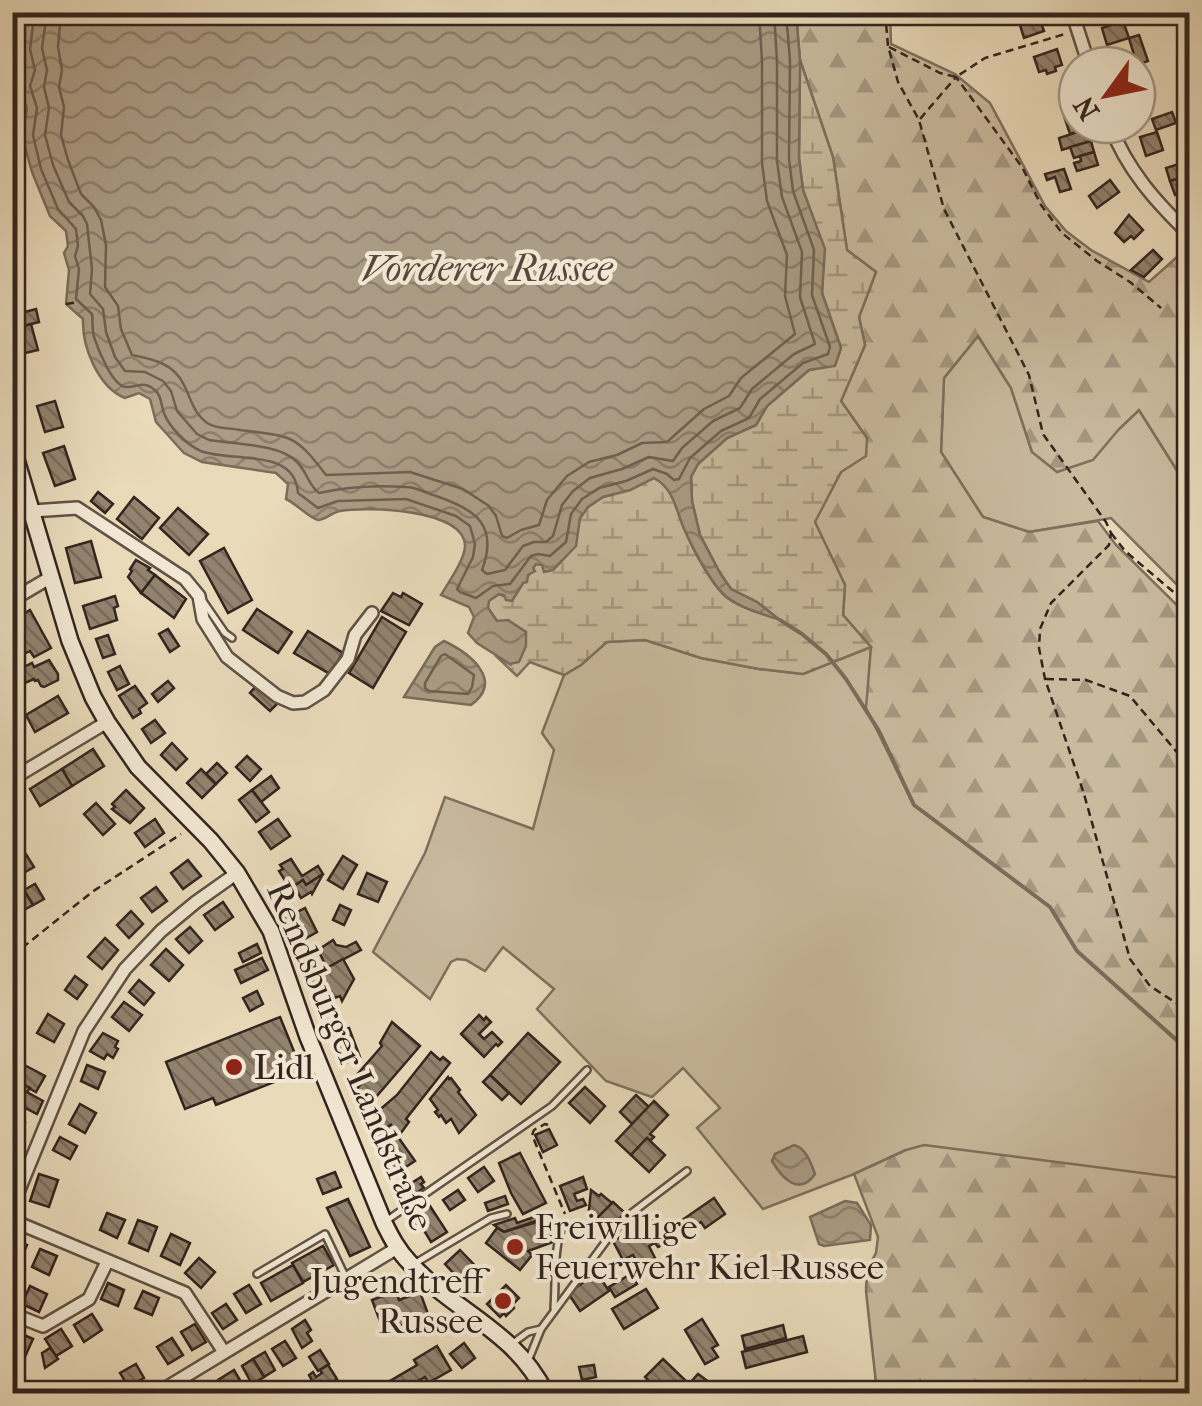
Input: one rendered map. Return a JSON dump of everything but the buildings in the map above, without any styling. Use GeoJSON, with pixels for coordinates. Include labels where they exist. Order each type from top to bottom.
{"type":"FeatureCollection","features":[{"type":"Feature","properties":{"kind":"street"},"geometry":{"type":"LineString","coordinates":[[1072,12],[1083,45]]}},
{"type":"Feature","properties":{"kind":"street"},"geometry":{"type":"LineString","coordinates":[[1119,145],[1142,184],[1190,235]]}},
{"type":"Feature","properties":{"kind":"street","name":"Rendsburger Landstraße"},"geometry":{"type":"LineString","coordinates":[[12,446],[82,673],[107,722],[138,766],[236,873],[271,931],[308,1036],[397,1248],[433,1284],[512,1344],[527,1362],[543,1393]]}},
{"type":"Feature","properties":{"kind":"street"},"geometry":{"type":"LineString","coordinates":[[32,512],[78,508],[185,578],[199,596],[203,619],[227,656],[278,696],[294,703],[305,702],[324,690],[348,659],[356,636],[372,613]]}},
{"type":"Feature","properties":{"kind":"street"},"geometry":{"type":"LineString","coordinates":[[12,600],[52,577]]}},
{"type":"Feature","properties":{"kind":"street"},"geometry":{"type":"LineString","coordinates":[[12,778],[107,722]]}},
{"type":"Feature","properties":{"kind":"street"},"geometry":{"type":"LineString","coordinates":[[12,1207],[84,1031],[125,969],[161,932],[236,873]]}},
{"type":"Feature","properties":{"kind":"street"},"geometry":{"type":"LineString","coordinates":[[12,1216],[23,1225],[107,1262],[186,1292],[224,1352]]}},
{"type":"Feature","properties":{"kind":"street"},"geometry":{"type":"LineString","coordinates":[[156,1394],[397,1248]]}},
{"type":"Feature","properties":{"kind":"street"},"geometry":{"type":"LineString","coordinates":[[12,1314],[42,1326],[89,1299],[107,1262]]}},
{"type":"Feature","properties":{"kind":"lane"},"geometry":{"type":"LineString","coordinates":[[199,596],[232,638]]}},
{"type":"Feature","properties":{"kind":"lane"},"geometry":{"type":"LineString","coordinates":[[384,1223],[552,1106],[587,1070]]}},
{"type":"Feature","properties":{"kind":"lane"},"geometry":{"type":"LineString","coordinates":[[527,1362],[541,1330],[612,1233],[687,1171]]}},
{"type":"Feature","properties":{"kind":"lane"},"geometry":{"type":"LineString","coordinates":[[412,1266],[491,1218],[508,1214]]}},
{"type":"Feature","properties":{"kind":"lane"},"geometry":{"type":"LineString","coordinates":[[554,1312],[558,1245],[564,1223]]}},
{"type":"Feature","properties":{"kind":"lane"},"geometry":{"type":"LineString","coordinates":[[257,1274],[324,1234],[347,1278]]}},
{"type":"Feature","properties":{"kind":"lane"},"geometry":{"type":"LineString","coordinates":[[512,1344],[528,1332],[541,1330]]}},
{"type":"Feature","properties":{"kind":"path"},"geometry":{"type":"LineString","coordinates":[[884,12],[898,82],[918,120],[944,209],[1029,376],[1043,434],[1126,551],[1190,606]]}},
{"type":"Feature","properties":{"kind":"path"},"geometry":{"type":"LineString","coordinates":[[918,120],[956,77],[985,58],[1078,30]]}},
{"type":"Feature","properties":{"kind":"path"},"geometry":{"type":"LineString","coordinates":[[888,46],[956,77],[1022,167],[1062,233],[1161,308]]}},
{"type":"Feature","properties":{"kind":"path"},"geometry":{"type":"LineString","coordinates":[[66,304],[78,302]]}},
{"type":"Feature","properties":{"kind":"path"},"geometry":{"type":"LineString","coordinates":[[1111,533],[1109,545],[1051,603],[1040,629],[1045,679],[1084,794],[1130,959],[1150,986],[1190,1012]]}},
{"type":"Feature","properties":{"kind":"path"},"geometry":{"type":"LineString","coordinates":[[1045,679],[1086,680],[1130,696],[1190,768]]}},
{"type":"Feature","properties":{"kind":"path"},"geometry":{"type":"LineString","coordinates":[[12,956],[92,892],[171,841]]}},
{"type":"Feature","properties":{"kind":"path"},"geometry":{"type":"LineString","coordinates":[[548,1126],[534,1130],[532,1135],[565,1211],[564,1223]]}},
{"type":"Feature","properties":{"kind":"green space"},"geometry":{"type":"Polygon","coordinates":[[[796,13],[890,13],[891,44],[955,74],[990,103],[1045,206],[1066,231],[1091,250],[1149,282],[1189,250],[1189,461],[1178,472],[1139,410],[1093,460],[1057,472],[1032,452],[1011,388],[978,336],[944,378],[941,452],[983,517],[1029,532],[1098,521],[1116,545],[1189,617],[1189,1052],[1077,951],[1050,907],[914,805],[866,708],[871,647],[843,615],[845,585],[814,522],[841,472],[867,438],[841,401],[865,345],[859,317],[876,272],[847,250],[833,157],[800,60],[796,13]]]}},
{"type":"Feature","properties":{"kind":"green space"},"geometry":{"type":"Polygon","coordinates":[[[800,60],[833,157],[847,250],[876,272],[859,317],[865,345],[841,401],[867,438],[866,456],[841,472],[815,522],[845,585],[843,615],[871,647],[803,674],[701,658],[645,640],[607,642],[564,675],[530,662],[517,676],[495,655],[510,664],[488,601],[499,594],[512,600],[536,564],[544,568],[577,530],[588,507],[603,497],[654,478],[671,494],[692,546],[720,591],[737,604],[776,618],[757,602],[731,589],[720,573],[700,535],[691,477],[698,464],[727,438],[756,425],[767,406],[809,370],[835,365],[841,348],[822,293],[824,249],[803,190],[799,158],[800,60]]]}},
{"type":"Feature","properties":{"kind":"green space"},"geometry":{"type":"Polygon","coordinates":[[[978,336],[1011,388],[1032,452],[1119,429],[1139,410],[1189,496],[1189,597],[1111,518],[1029,532],[983,517],[941,452],[944,378],[978,336]]]}},
{"type":"Feature","properties":{"kind":"green space"},"geometry":{"type":"Polygon","coordinates":[[[645,640],[701,658],[803,674],[871,647],[867,708],[914,805],[1050,907],[1077,951],[1189,1052],[1189,1179],[906,1150],[763,1209],[697,1128],[720,1108],[683,1068],[652,1097],[606,1081],[537,1009],[554,989],[503,947],[485,971],[466,960],[451,962],[430,999],[373,952],[425,853],[445,797],[533,829],[554,750],[542,733],[564,675],[606,642],[645,640]]]}},
{"type":"Feature","properties":{"kind":"green space"},"geometry":{"type":"Polygon","coordinates":[[[924,1145],[1189,1179],[1189,1393],[877,1393],[866,1291],[867,1269],[876,1253],[878,1237],[854,1174],[924,1145]]]}},
{"type":"Feature","properties":{"kind":"water","name":"Vorderer Russee"},"geometry":{"type":"Polygon","coordinates":[[[17,13],[796,13],[803,190],[825,249],[822,293],[841,348],[835,366],[809,370],[767,406],[756,425],[727,438],[698,464],[691,477],[700,535],[720,573],[731,589],[780,620],[740,605],[722,593],[693,548],[671,495],[654,478],[603,497],[588,507],[580,518],[576,546],[553,570],[544,572],[542,565],[536,564],[512,601],[499,594],[489,601],[488,608],[497,621],[508,620],[526,632],[526,646],[519,662],[510,664],[468,633],[474,617],[469,607],[441,595],[465,546],[461,534],[449,524],[412,513],[370,509],[340,511],[318,520],[286,499],[288,484],[276,473],[202,462],[184,453],[156,422],[150,399],[139,393],[125,398],[107,385],[85,342],[83,319],[66,304],[66,231],[50,216],[22,136],[27,109],[20,86],[25,70],[19,49],[23,26],[17,13]]]}},
{"type":"Feature","properties":{"kind":"water"},"geometry":{"type":"Polygon","coordinates":[[[444,641],[472,660],[484,677],[481,696],[471,705],[404,697],[435,647],[444,641]]]}},
{"type":"Feature","properties":{"kind":"water"},"geometry":{"type":"Polygon","coordinates":[[[794,1145],[805,1153],[815,1174],[803,1184],[786,1179],[772,1161],[775,1154],[794,1145]]]}},
{"type":"Feature","properties":{"kind":"water"},"geometry":{"type":"Polygon","coordinates":[[[845,1201],[857,1203],[871,1225],[870,1240],[819,1244],[810,1217],[845,1201]]]}},
{"type":"Feature","properties":{"kind":"waterway"},"geometry":{"type":"LineString","coordinates":[[780,620],[826,654],[846,679],[879,731],[914,805],[1050,907],[1077,951],[1190,1052]]}},
{"type":"Feature","properties":{"kind":"place","name":"Lidl"},"geometry":{"type":"Point","coordinates":[234,1067]}},
{"type":"Feature","properties":{"kind":"place","name":"Freiwillige Feuerwehr Kiel-Russee"},"geometry":{"type":"Point","coordinates":[515,1247]}},
{"type":"Feature","properties":{"kind":"place","name":"Jugendtreff Russee"},"geometry":{"type":"Point","coordinates":[503,1301]}}]}
